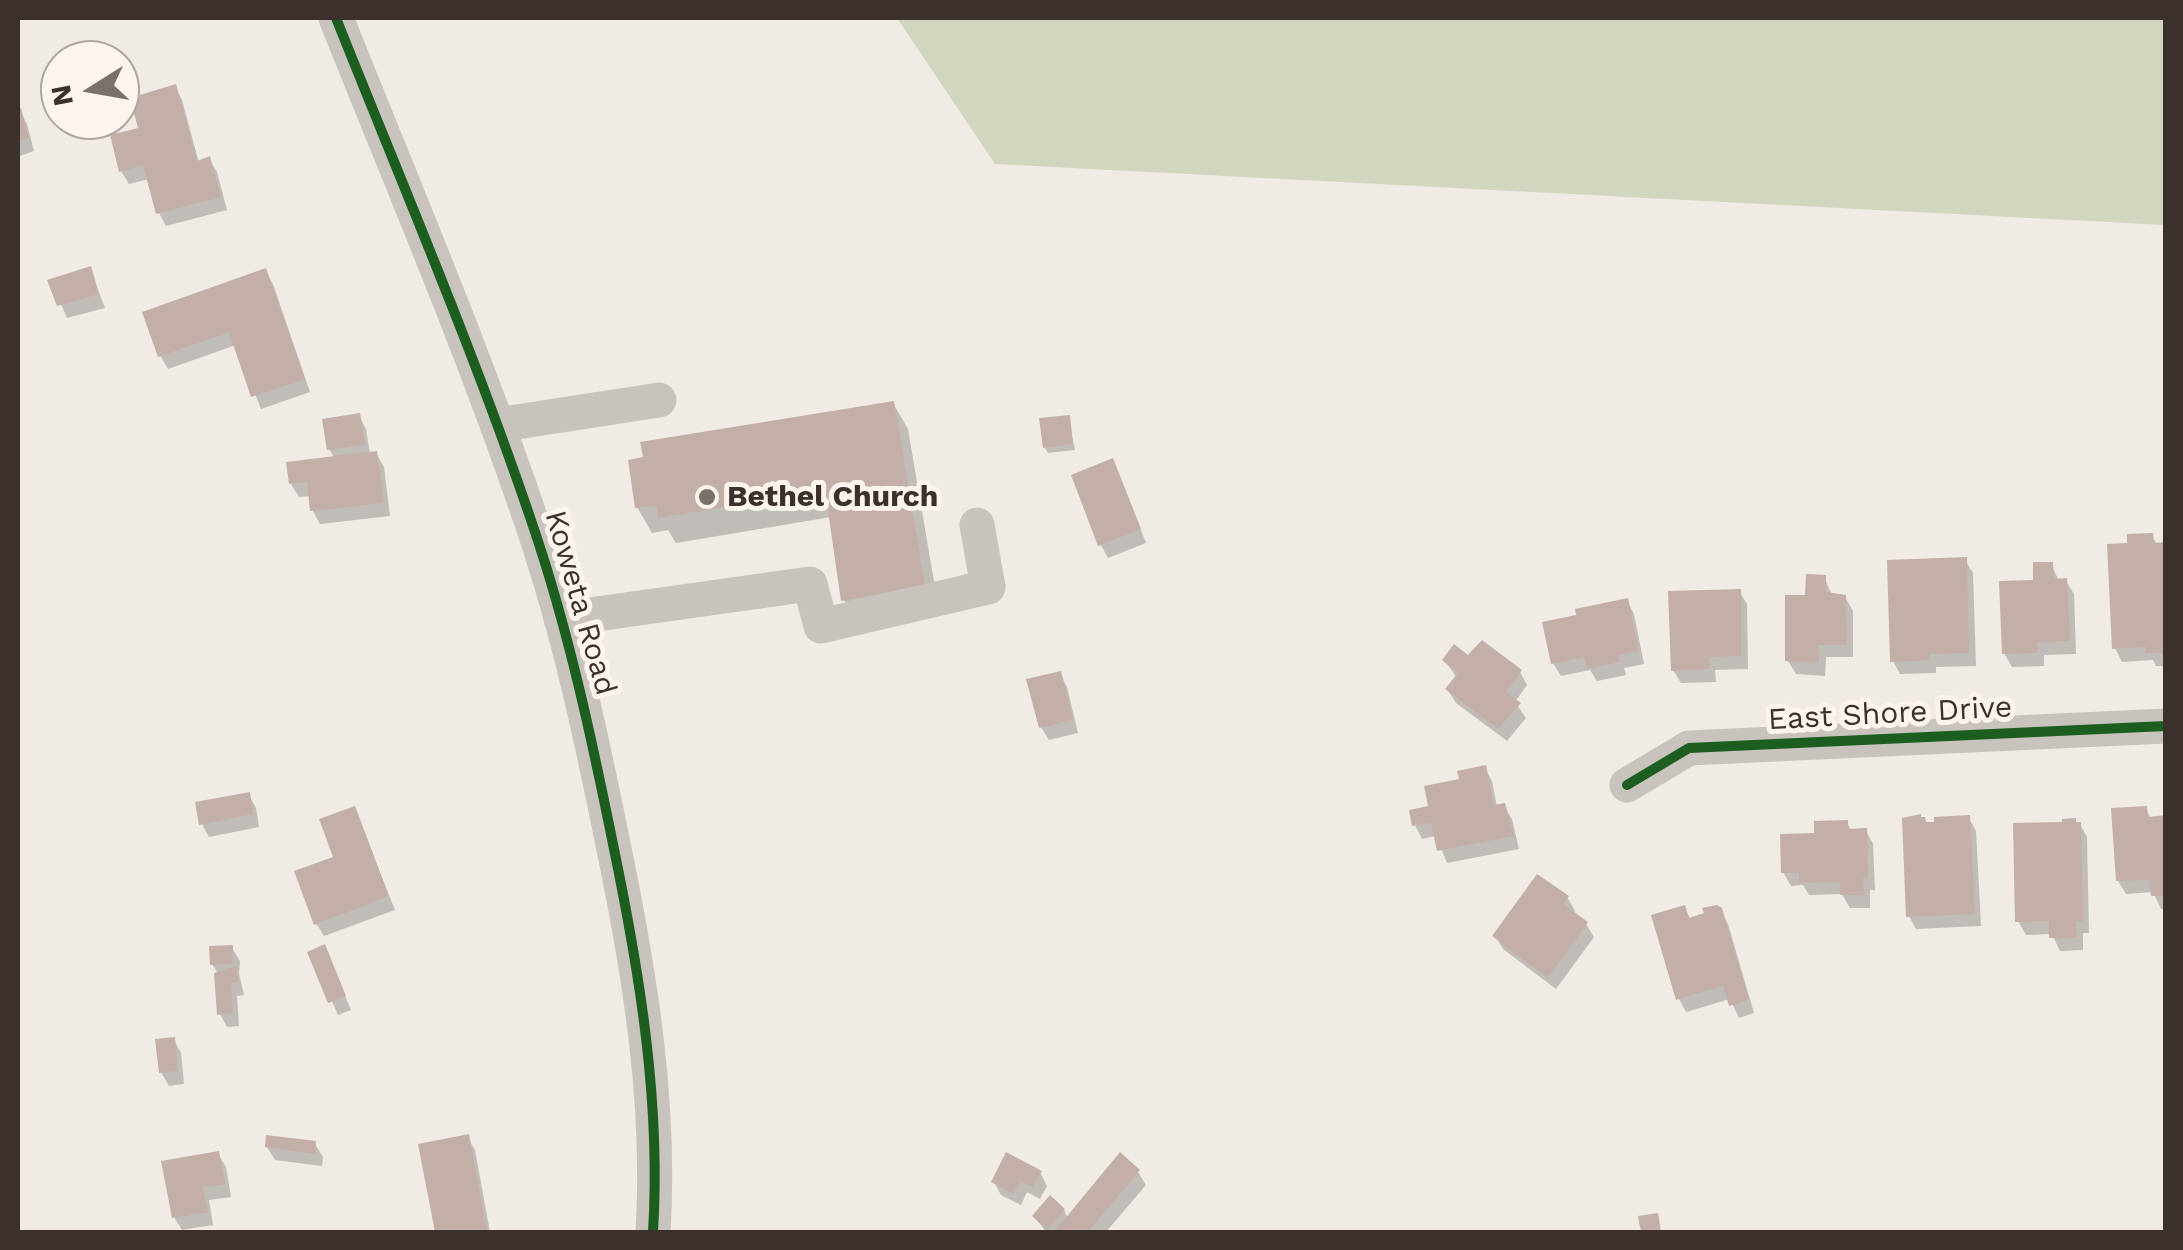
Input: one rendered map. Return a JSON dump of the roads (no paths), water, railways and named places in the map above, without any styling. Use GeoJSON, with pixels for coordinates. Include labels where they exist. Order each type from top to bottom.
{"type":"FeatureCollection","features":[{"type":"Feature","properties":{"kind":"street","name":"Koweta Road"},"geometry":{"type":"LineString","coordinates":[[336,18],[497,425],[534,528],[580,682],[638,969],[651,1086],[653,1232]]}},
{"type":"Feature","properties":{"kind":"street"},"geometry":{"type":"LineString","coordinates":[[497,425],[660,400]]}},
{"type":"Feature","properties":{"kind":"street"},"geometry":{"type":"LineString","coordinates":[[561,619],[810,584],[822,626],[988,587],[977,524]]}},
{"type":"Feature","properties":{"kind":"street","name":"East Shore Drive"},"geometry":{"type":"LineString","coordinates":[[1627,784],[1689,748],[2166,726]]}},
{"type":"Feature","properties":{"kind":"place","name":"Bethel Church"},"geometry":{"type":"Point","coordinates":[707,497]}}]}
